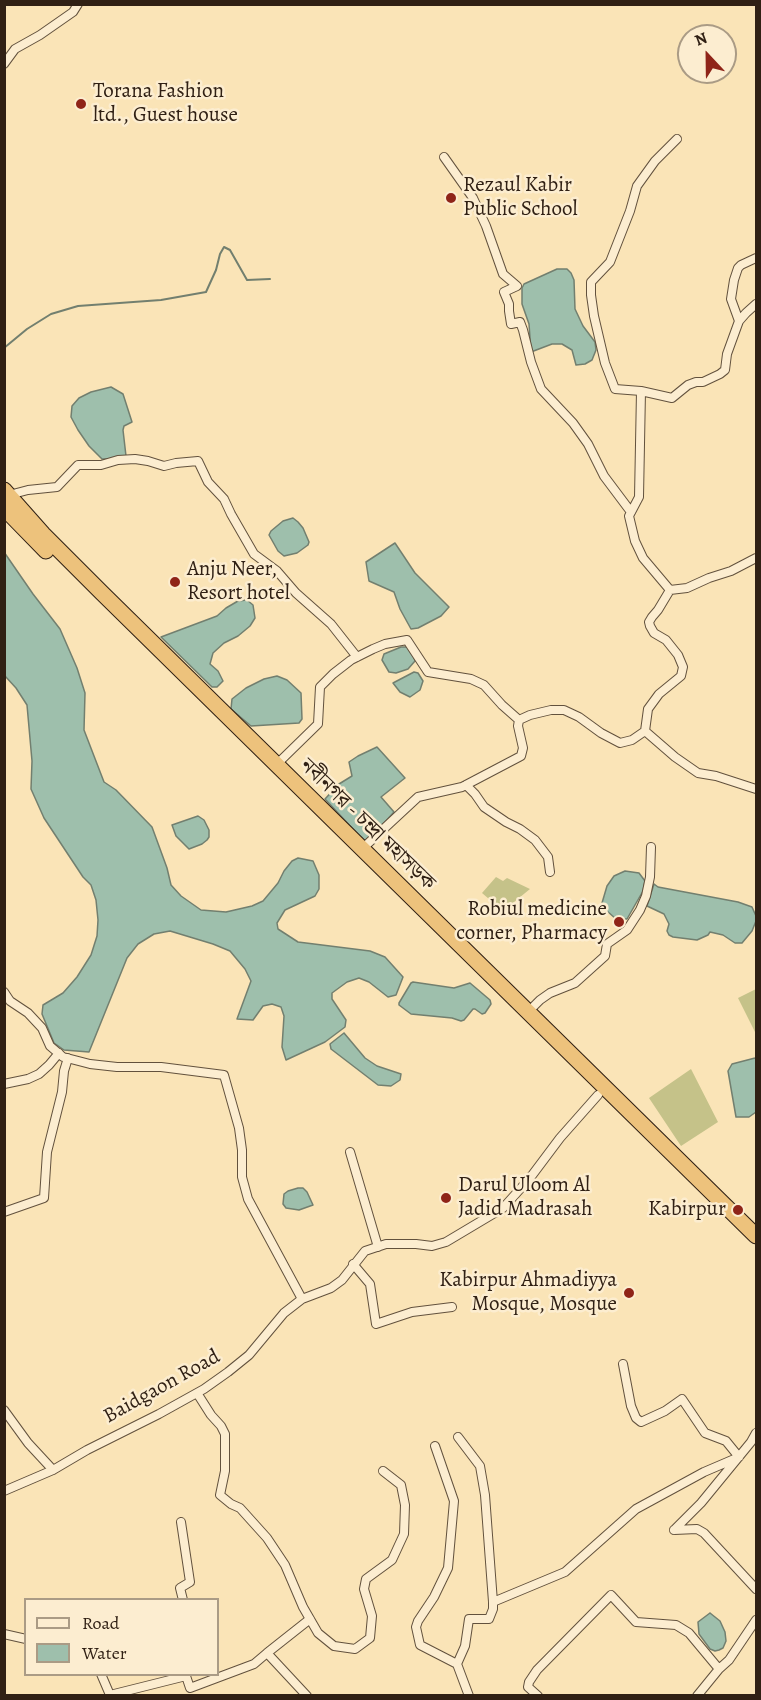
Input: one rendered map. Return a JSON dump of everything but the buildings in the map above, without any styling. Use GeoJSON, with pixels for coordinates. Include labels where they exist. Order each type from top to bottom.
{"type":"FeatureCollection","features":[{"type":"Feature","properties":{"kind":"highway","name":"নবীনগর - চন্দ্রা মহাসড়ক"},"geometry":{"type":"LineString","coordinates":[[6,498],[756,1236]]}},
{"type":"Feature","properties":{"kind":"highway","name":"নবীনগর - চন্দ্রা মহাসড়ক"},"geometry":{"type":"LineString","coordinates":[[6,498],[48,554],[756,1249]]}},
{"type":"Feature","properties":{"kind":"street"},"geometry":{"type":"LineString","coordinates":[[4,64],[15,49],[73,12],[78,4]]}},
{"type":"Feature","properties":{"kind":"street"},"geometry":{"type":"LineString","coordinates":[[677,139],[655,161],[637,186],[610,262],[591,282],[594,316],[615,389],[641,391],[672,398],[688,384],[703,382],[720,374],[725,370],[727,354],[739,321],[756,304]]}},
{"type":"Feature","properties":{"kind":"street"},"geometry":{"type":"LineString","coordinates":[[444,157],[473,198],[503,274],[517,286],[504,292],[509,304],[508,311],[512,324],[520,322],[524,330],[531,362],[542,389],[573,423],[588,444],[604,476],[631,512]]}},
{"type":"Feature","properties":{"kind":"street"},"geometry":{"type":"LineString","coordinates":[[739,321],[731,299],[736,274],[741,264],[756,258]]}},
{"type":"Feature","properties":{"kind":"street"},"geometry":{"type":"LineString","coordinates":[[641,391],[639,497],[628,516],[635,541],[643,558],[670,590]]}},
{"type":"Feature","properties":{"kind":"street"},"geometry":{"type":"LineString","coordinates":[[6,498],[28,490],[57,487],[78,465],[101,465],[118,460],[135,459],[164,466],[198,460],[208,482],[224,499],[254,554],[277,571],[296,593],[331,624],[357,657]]}},
{"type":"Feature","properties":{"kind":"street"},"geometry":{"type":"LineString","coordinates":[[670,590],[687,588],[731,571],[756,558]]}},
{"type":"Feature","properties":{"kind":"street"},"geometry":{"type":"LineString","coordinates":[[519,720],[551,710],[564,710],[620,743],[632,740],[645,731],[648,709],[659,694],[681,676],[682,667],[678,655],[666,640],[654,633],[650,626],[652,617],[670,590]]}},
{"type":"Feature","properties":{"kind":"street"},"geometry":{"type":"LineString","coordinates":[[276,765],[318,724],[320,687],[333,674],[357,657],[385,644],[407,640],[428,672],[471,679],[484,685],[519,720]]}},
{"type":"Feature","properties":{"kind":"street"},"geometry":{"type":"LineString","coordinates":[[362,849],[417,797],[466,784],[521,756],[523,748],[518,726],[519,720]]}},
{"type":"Feature","properties":{"kind":"street"},"geometry":{"type":"LineString","coordinates":[[645,731],[698,773],[716,776],[756,789]]}},
{"type":"Feature","properties":{"kind":"street"},"geometry":{"type":"LineString","coordinates":[[466,784],[484,807],[535,840],[548,857],[550,872]]}},
{"type":"Feature","properties":{"kind":"street"},"geometry":{"type":"LineString","coordinates":[[528,1012],[550,993],[575,983],[605,956],[607,944],[627,930],[646,896],[650,877],[651,848]]}},
{"type":"Feature","properties":{"kind":"street"},"geometry":{"type":"LineString","coordinates":[[4,992],[10,1001],[28,1013],[42,1028],[50,1046],[68,1058],[90,1064],[117,1067],[161,1067],[224,1075],[239,1128],[242,1176],[248,1199],[302,1299]]}},
{"type":"Feature","properties":{"kind":"street"},"geometry":{"type":"LineString","coordinates":[[4,1084],[39,1074],[59,1053]]}},
{"type":"Feature","properties":{"kind":"street"},"geometry":{"type":"LineString","coordinates":[[4,1212],[44,1197],[47,1152],[68,1058]]}},
{"type":"Feature","properties":{"kind":"street","name":"Baidgaon Road"},"geometry":{"type":"LineString","coordinates":[[4,1491],[53,1470],[197,1393],[249,1355],[284,1313],[302,1299],[331,1288],[342,1280],[365,1251],[386,1244],[432,1246],[446,1242],[503,1208],[598,1095]]}},
{"type":"Feature","properties":{"kind":"street"},"geometry":{"type":"LineString","coordinates":[[350,1152],[378,1247]]}},
{"type":"Feature","properties":{"kind":"street"},"geometry":{"type":"LineString","coordinates":[[353,1264],[370,1284],[376,1324],[412,1312],[452,1307]]}},
{"type":"Feature","properties":{"kind":"street"},"geometry":{"type":"LineString","coordinates":[[623,1364],[631,1406],[636,1418],[641,1422],[682,1399],[705,1433],[726,1442],[739,1457]]}},
{"type":"Feature","properties":{"kind":"street"},"geometry":{"type":"LineString","coordinates":[[197,1393],[225,1434],[225,1471],[220,1495],[240,1508],[267,1538],[285,1565],[318,1633],[334,1646],[355,1649],[370,1638],[372,1616],[364,1589],[366,1579],[392,1560],[404,1534],[405,1505],[400,1485],[383,1471]]}},
{"type":"Feature","properties":{"kind":"street"},"geometry":{"type":"LineString","coordinates":[[4,1410],[28,1443],[53,1470]]}},
{"type":"Feature","properties":{"kind":"street"},"geometry":{"type":"LineString","coordinates":[[756,1433],[701,1503],[674,1530],[697,1529],[704,1533],[756,1589]]}},
{"type":"Feature","properties":{"kind":"street"},"geometry":{"type":"LineString","coordinates":[[457,1665],[465,1646],[469,1619],[489,1619],[494,1609],[485,1495],[480,1466],[458,1437]]}},
{"type":"Feature","properties":{"kind":"street"},"geometry":{"type":"LineString","coordinates":[[435,1446],[454,1501],[448,1568],[416,1627],[420,1645],[457,1665],[469,1695]]}},
{"type":"Feature","properties":{"kind":"street"},"geometry":{"type":"LineString","coordinates":[[493,1602],[565,1572],[636,1509],[704,1472],[739,1457]]}},
{"type":"Feature","properties":{"kind":"street"},"geometry":{"type":"LineString","coordinates":[[181,1522],[190,1582],[180,1588],[183,1598]]}},
{"type":"Feature","properties":{"kind":"street"},"geometry":{"type":"LineString","coordinates":[[538,1695],[528,1687],[537,1670],[612,1595],[636,1622],[676,1625],[689,1633],[719,1669]]}},
{"type":"Feature","properties":{"kind":"street"},"geometry":{"type":"LineString","coordinates":[[185,1676],[190,1688],[254,1664],[310,1619]]}},
{"type":"Feature","properties":{"kind":"street"},"geometry":{"type":"LineString","coordinates":[[697,1695],[729,1660],[756,1620]]}},
{"type":"Feature","properties":{"kind":"street"},"geometry":{"type":"LineString","coordinates":[[4,1634],[24,1639]]}},
{"type":"Feature","properties":{"kind":"street"},"geometry":{"type":"LineString","coordinates":[[267,1653],[307,1695]]}},
{"type":"Feature","properties":{"kind":"street"},"geometry":{"type":"LineString","coordinates":[[102,1676],[110,1695],[181,1676]]}},
{"type":"Feature","properties":{"kind":"shaded area"},"geometry":{"type":"Polygon","coordinates":[[[496,877],[503,881],[507,878],[530,889],[503,911],[482,893],[496,877]]]}},
{"type":"Feature","properties":{"kind":"shaded area"},"geometry":{"type":"Polygon","coordinates":[[[756,989],[756,1034],[738,998],[756,989]]]}},
{"type":"Feature","properties":{"kind":"shaded area"},"geometry":{"type":"Polygon","coordinates":[[[691,1069],[718,1122],[681,1146],[649,1098],[691,1069]]]}},
{"type":"Feature","properties":{"kind":"water"},"geometry":{"type":"Polygon","coordinates":[[[557,269],[567,269],[571,273],[574,280],[575,309],[583,326],[595,342],[596,350],[592,360],[585,364],[576,365],[572,350],[562,344],[552,344],[531,352],[529,324],[522,304],[522,288],[524,284],[557,269]]]}},
{"type":"Feature","properties":{"kind":"water"},"geometry":{"type":"Polygon","coordinates":[[[111,387],[123,394],[132,422],[124,426],[123,430],[126,456],[102,459],[78,430],[71,417],[72,406],[79,398],[91,392],[111,387]]]}},
{"type":"Feature","properties":{"kind":"water"},"geometry":{"type":"Polygon","coordinates":[[[293,518],[303,528],[309,542],[297,553],[284,556],[278,551],[269,535],[283,521],[293,518]]]}},
{"type":"Feature","properties":{"kind":"water"},"geometry":{"type":"Polygon","coordinates":[[[395,543],[415,573],[449,607],[441,616],[418,628],[411,629],[394,592],[369,581],[366,562],[395,543]]]}},
{"type":"Feature","properties":{"kind":"water"},"geometry":{"type":"Polygon","coordinates":[[[4,552],[60,629],[85,693],[84,730],[104,782],[116,790],[152,827],[171,885],[181,896],[201,910],[226,912],[263,901],[292,861],[298,858],[313,861],[319,875],[319,889],[315,896],[285,910],[277,923],[278,929],[298,942],[370,951],[385,957],[403,977],[396,995],[388,997],[369,982],[359,978],[347,982],[332,993],[332,999],[346,1020],[345,1027],[325,1042],[286,1060],[282,1047],[284,1016],[281,1007],[272,1004],[263,1006],[253,1020],[237,1019],[251,981],[245,969],[230,951],[170,931],[154,934],[138,944],[127,958],[89,1052],[64,1050],[54,1043],[42,1014],[43,1005],[63,993],[91,955],[97,936],[96,900],[91,885],[83,877],[44,818],[31,789],[32,761],[27,705],[5,676],[4,552]]]}},
{"type":"Feature","properties":{"kind":"water"},"geometry":{"type":"Polygon","coordinates":[[[247,600],[253,605],[255,618],[250,626],[238,636],[224,643],[213,653],[210,664],[218,671],[223,681],[217,687],[212,687],[161,637],[217,616],[238,601],[247,600]]]}},
{"type":"Feature","properties":{"kind":"water"},"geometry":{"type":"Polygon","coordinates":[[[407,647],[413,653],[415,661],[408,669],[396,673],[389,672],[382,660],[384,654],[407,647]]]}},
{"type":"Feature","properties":{"kind":"water"},"geometry":{"type":"Polygon","coordinates":[[[414,672],[418,673],[423,681],[420,690],[410,697],[400,692],[393,683],[414,672]]]}},
{"type":"Feature","properties":{"kind":"water"},"geometry":{"type":"Polygon","coordinates":[[[277,676],[287,680],[301,693],[302,719],[299,723],[251,726],[231,709],[232,699],[246,688],[264,679],[277,676]]]}},
{"type":"Feature","properties":{"kind":"water"},"geometry":{"type":"Polygon","coordinates":[[[377,747],[405,778],[381,797],[394,812],[366,843],[325,799],[339,784],[352,776],[349,762],[377,747]]]}},
{"type":"Feature","properties":{"kind":"water"},"geometry":{"type":"Polygon","coordinates":[[[198,816],[204,820],[209,830],[209,837],[202,844],[189,849],[176,836],[172,825],[198,816]]]}},
{"type":"Feature","properties":{"kind":"water"},"geometry":{"type":"Polygon","coordinates":[[[625,871],[639,873],[645,881],[643,891],[627,919],[616,919],[602,903],[607,886],[614,876],[625,871]]]}},
{"type":"Feature","properties":{"kind":"water"},"geometry":{"type":"Polygon","coordinates":[[[654,884],[658,887],[738,902],[752,907],[756,921],[752,931],[742,943],[735,943],[723,935],[710,932],[697,940],[673,937],[667,931],[669,924],[664,914],[647,906],[654,884]]]}},
{"type":"Feature","properties":{"kind":"water"},"geometry":{"type":"Polygon","coordinates":[[[413,982],[454,988],[470,983],[490,1000],[491,1004],[485,1013],[482,1014],[473,1009],[461,1021],[411,1014],[399,1003],[413,982]]]}},
{"type":"Feature","properties":{"kind":"water"},"geometry":{"type":"Polygon","coordinates":[[[344,1033],[365,1058],[377,1066],[401,1074],[400,1080],[391,1086],[378,1085],[331,1049],[330,1044],[344,1033]]]}},
{"type":"Feature","properties":{"kind":"water"},"geometry":{"type":"Polygon","coordinates":[[[755,1058],[756,1112],[749,1117],[736,1117],[728,1071],[732,1064],[755,1058]]]}},
{"type":"Feature","properties":{"kind":"water"},"geometry":{"type":"Polygon","coordinates":[[[303,1188],[307,1192],[313,1205],[299,1210],[286,1208],[283,1204],[284,1194],[303,1188]]]}},
{"type":"Feature","properties":{"kind":"water"},"geometry":{"type":"Polygon","coordinates":[[[710,1613],[720,1621],[725,1632],[726,1641],[723,1648],[715,1651],[710,1649],[699,1634],[698,1622],[710,1613]]]}},
{"type":"Feature","properties":{"kind":"waterway"},"geometry":{"type":"LineString","coordinates":[[4,348],[27,329],[51,314],[78,306],[161,300],[206,292],[224,247],[230,250],[247,280],[270,279]]}},
{"type":"Feature","properties":{"kind":"place","name":"Torana Fashion ltd., Guest house"},"geometry":{"type":"Point","coordinates":[81,104]}},
{"type":"Feature","properties":{"kind":"place","name":"Rezaul Kabir Public School"},"geometry":{"type":"Point","coordinates":[451,198]}},
{"type":"Feature","properties":{"kind":"place","name":"Anju Neer, Resort hotel"},"geometry":{"type":"Point","coordinates":[175,582]}},
{"type":"Feature","properties":{"kind":"place","name":"Robiul medicine corner, Pharmacy"},"geometry":{"type":"Point","coordinates":[619,922]}},
{"type":"Feature","properties":{"kind":"place","name":"Darul Uloom Al Jadid Madrasah"},"geometry":{"type":"Point","coordinates":[446,1198]}},
{"type":"Feature","properties":{"kind":"place","name":"Kabirpur"},"geometry":{"type":"Point","coordinates":[738,1210]}},
{"type":"Feature","properties":{"kind":"place","name":"Kabirpur Ahmadiyya Mosque, Mosque"},"geometry":{"type":"Point","coordinates":[629,1293]}}]}
